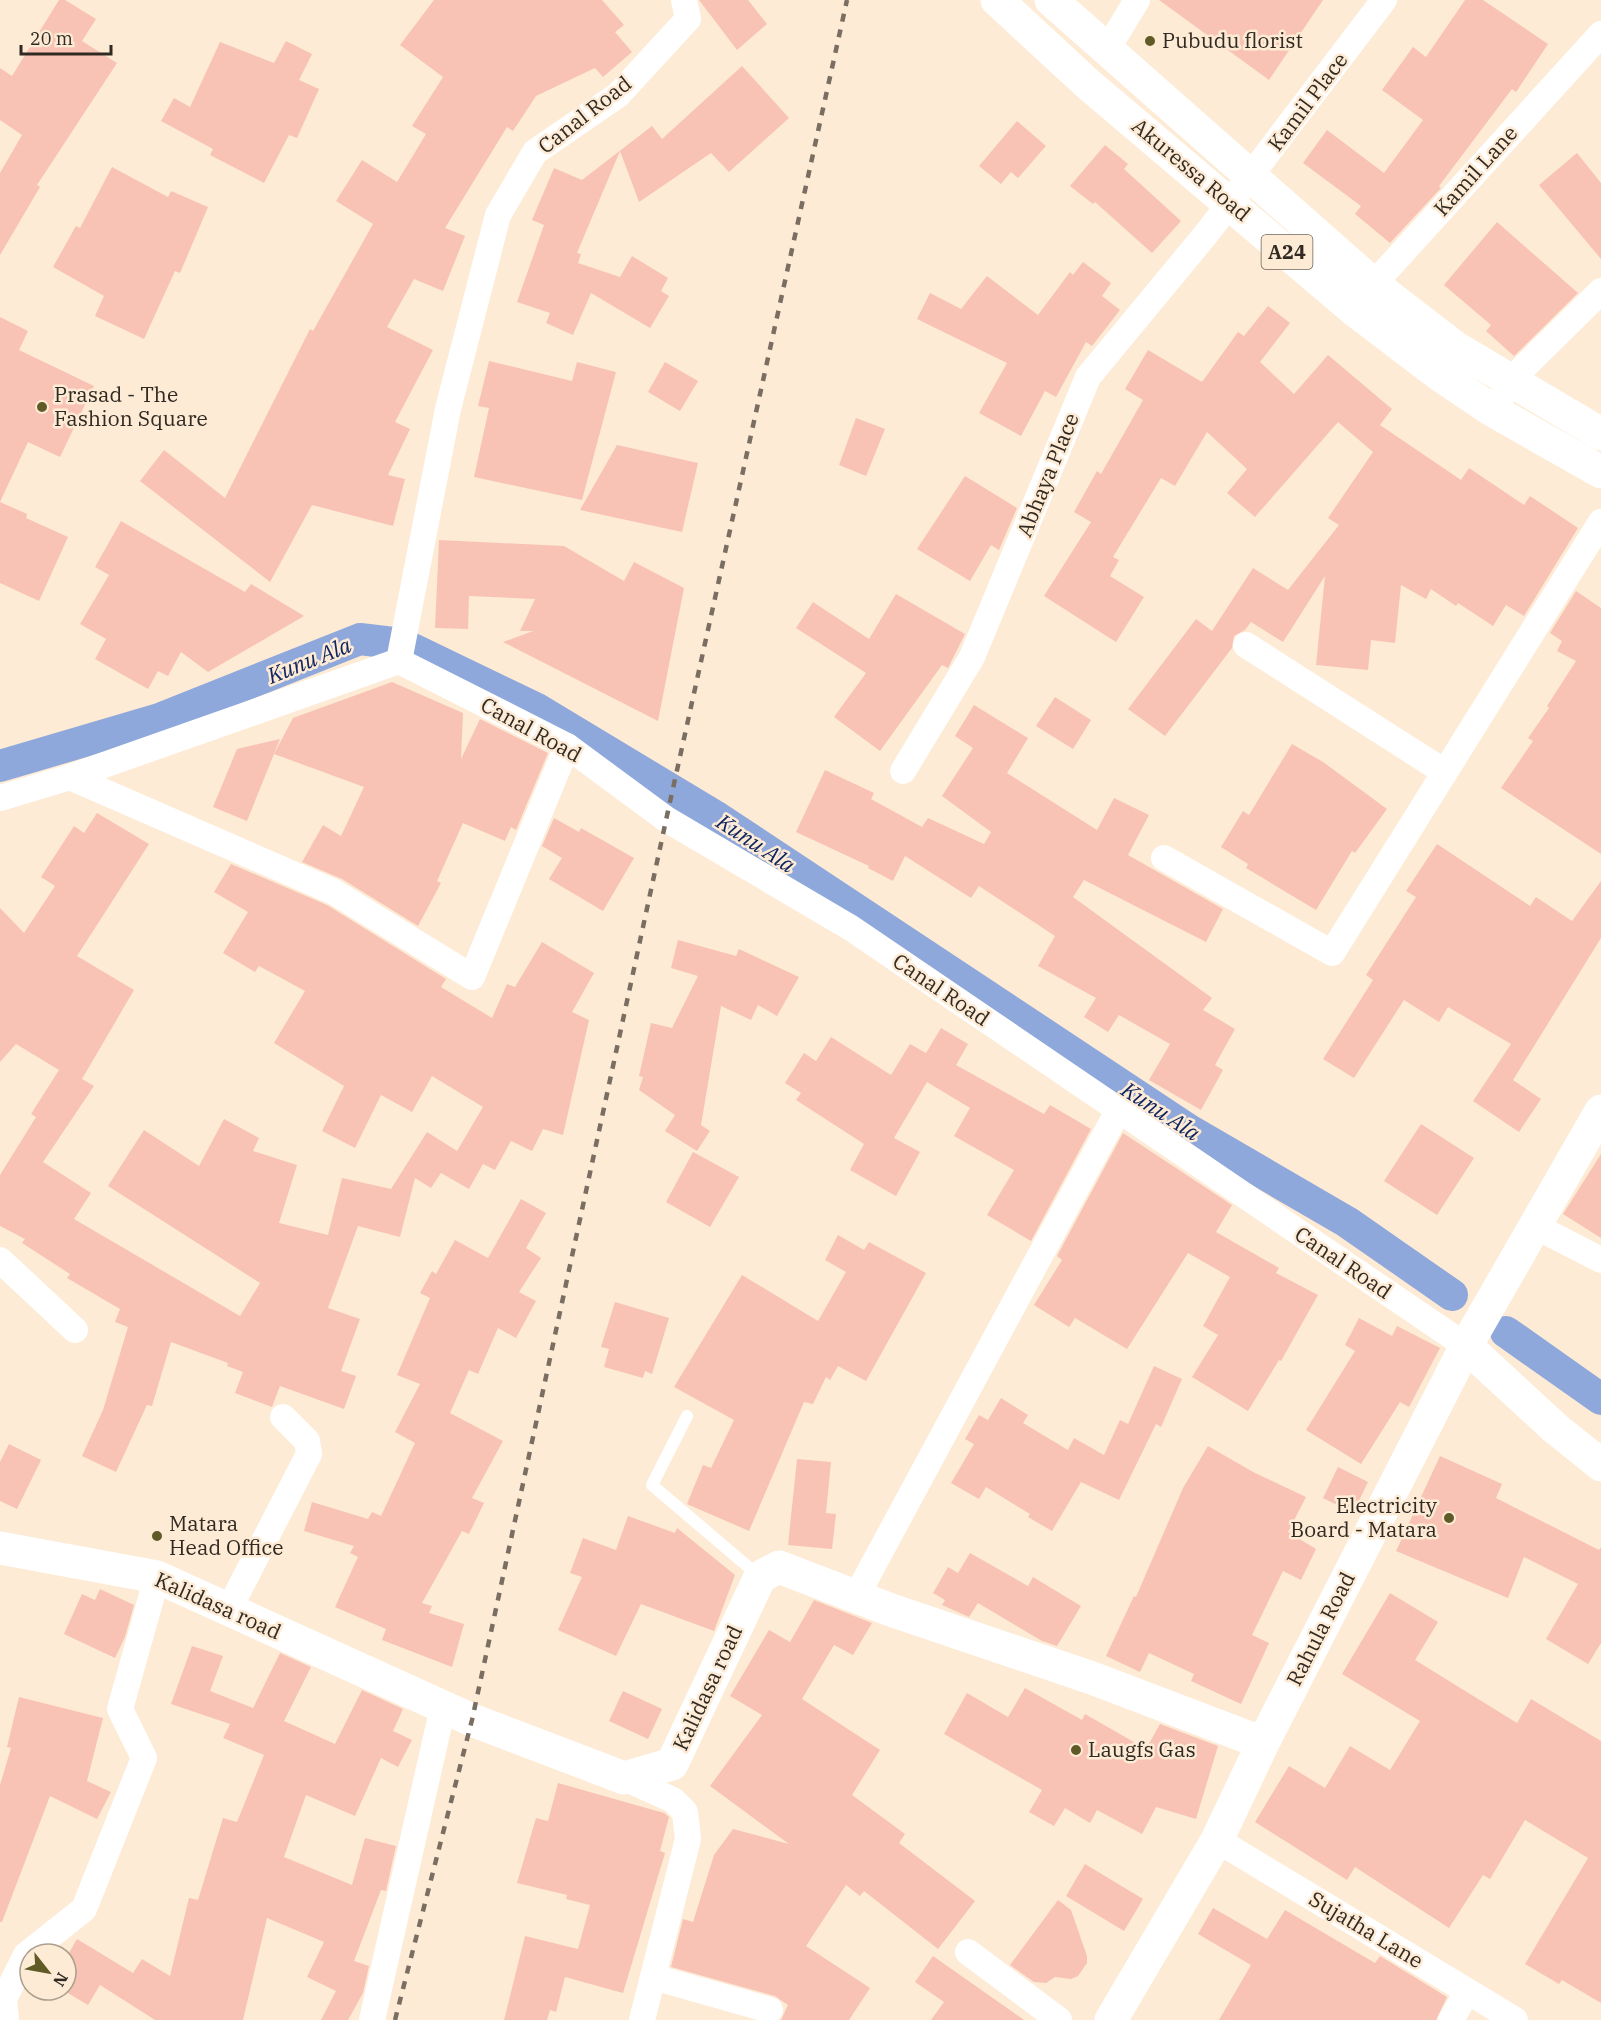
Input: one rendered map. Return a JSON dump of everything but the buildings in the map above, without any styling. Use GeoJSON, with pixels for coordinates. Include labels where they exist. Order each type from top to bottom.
{"type":"FeatureCollection","features":[{"type":"Feature","properties":{"kind":"main road","name":"Akuressa Road"},"geometry":{"type":"LineString","coordinates":[[997,0],[1088,84],[1352,308],[1440,375],[1492,410],[1601,472]]}},
{"type":"Feature","properties":{"kind":"main road","name":"Akuressa Road"},"geometry":{"type":"LineString","coordinates":[[1052,0],[1373,284],[1456,348],[1601,434]]}},
{"type":"Feature","properties":{"kind":"main road","name":"Rahula Road"},"geometry":{"type":"LineString","coordinates":[[1111,2020],[1217,1840],[1263,1743],[1466,1346],[1601,1111]]}},
{"type":"Feature","properties":{"kind":"main road"},"geometry":{"type":"LineString","coordinates":[[1466,1346],[1555,1428],[1601,1465]]}},
{"type":"Feature","properties":{"kind":"main road","name":"Kalidasa road"},"geometry":{"type":"LineString","coordinates":[[0,1548],[157,1577],[443,1707],[624,1778],[672,1764],[760,1577]]}},
{"type":"Feature","properties":{"kind":"main road"},"geometry":{"type":"LineString","coordinates":[[760,1577],[779,1567],[857,1595],[891,1610],[1092,1678],[1263,1743]]}},
{"type":"Feature","properties":{"kind":"street","name":"Canal Road"},"geometry":{"type":"LineString","coordinates":[[684,0],[688,20],[618,95],[535,152],[498,214],[448,409],[399,661],[567,746],[666,819],[851,928],[1466,1346]]}},
{"type":"Feature","properties":{"kind":"street"},"geometry":{"type":"LineString","coordinates":[[1108,48],[1137,0]]}},
{"type":"Feature","properties":{"kind":"street","name":"Kamil Place"},"geometry":{"type":"LineString","coordinates":[[1231,203],[1384,0]]}},
{"type":"Feature","properties":{"kind":"street","name":"Kamil Lane"},"geometry":{"type":"LineString","coordinates":[[1352,308],[1601,34]]}},
{"type":"Feature","properties":{"kind":"street","name":"Abhaya Place"},"geometry":{"type":"LineString","coordinates":[[903,771],[972,657],[1088,376],[1231,203]]}},
{"type":"Feature","properties":{"kind":"street"},"geometry":{"type":"LineString","coordinates":[[1492,410],[1511,382],[1601,291]]}},
{"type":"Feature","properties":{"kind":"street"},"geometry":{"type":"LineString","coordinates":[[1164,858],[1332,953],[1443,771],[1601,522]]}},
{"type":"Feature","properties":{"kind":"street"},"geometry":{"type":"LineString","coordinates":[[1246,645],[1443,771]]}},
{"type":"Feature","properties":{"kind":"street"},"geometry":{"type":"LineString","coordinates":[[0,798],[70,777],[399,661]]}},
{"type":"Feature","properties":{"kind":"street"},"geometry":{"type":"LineString","coordinates":[[70,777],[334,892],[472,977],[567,746]]}},
{"type":"Feature","properties":{"kind":"street"},"geometry":{"type":"LineString","coordinates":[[857,1595],[1118,1111]]}},
{"type":"Feature","properties":{"kind":"street"},"geometry":{"type":"LineString","coordinates":[[1535,1226],[1601,1260]]}},
{"type":"Feature","properties":{"kind":"street"},"geometry":{"type":"LineString","coordinates":[[0,1260],[75,1330]]}},
{"type":"Feature","properties":{"kind":"street"},"geometry":{"type":"LineString","coordinates":[[229,1609],[309,1454],[307,1441],[283,1417]]}},
{"type":"Feature","properties":{"kind":"street"},"geometry":{"type":"LineString","coordinates":[[6,2020],[4,1999],[26,1955],[84,1909],[144,1758],[120,1709],[157,1577]]}},
{"type":"Feature","properties":{"kind":"street"},"geometry":{"type":"LineString","coordinates":[[372,2020],[443,1707]]}},
{"type":"Feature","properties":{"kind":"street"},"geometry":{"type":"LineString","coordinates":[[624,1778],[673,1800],[685,1812],[688,1839],[642,2020]]}},
{"type":"Feature","properties":{"kind":"street","name":"Sujatha Lane"},"geometry":{"type":"LineString","coordinates":[[1217,1840],[1515,2020]]}},
{"type":"Feature","properties":{"kind":"street"},"geometry":{"type":"LineString","coordinates":[[968,1952],[1059,2020]]}},
{"type":"Feature","properties":{"kind":"street"},"geometry":{"type":"LineString","coordinates":[[653,1977],[770,2010]]}},
{"type":"Feature","properties":{"kind":"street"},"geometry":{"type":"LineString","coordinates":[[1450,2020],[1467,1992]]}},
{"type":"Feature","properties":{"kind":"lane"},"geometry":{"type":"LineString","coordinates":[[687,1416],[652,1485],[760,1577]]}},
{"type":"Feature","properties":{"kind":"waterway","name":"Kunu Ala"},"geometry":{"type":"LineString","coordinates":[[0,766],[159,719],[360,639],[402,644],[537,709],[718,818],[1189,1130],[1347,1222],[1452,1295]]}},
{"type":"Feature","properties":{"kind":"waterway","name":"Kunu Ala"},"geometry":{"type":"LineString","coordinates":[[1506,1332],[1601,1399]]}},
{"type":"Feature","properties":{"kind":"railway"},"geometry":{"type":"LineString","coordinates":[[395,2020],[472,1720],[668,811],[847,0]]}},
{"type":"Feature","properties":{"kind":"place","name":"Pubudu florist"},"geometry":{"type":"Point","coordinates":[1150,41]}},
{"type":"Feature","properties":{"kind":"place","name":"Prasad - The Fashion Square"},"geometry":{"type":"Point","coordinates":[42,407]}},
{"type":"Feature","properties":{"kind":"place","name":"Electricity Board - Matara"},"geometry":{"type":"Point","coordinates":[1449,1518]}},
{"type":"Feature","properties":{"kind":"place","name":"Matara Head Office"},"geometry":{"type":"Point","coordinates":[157,1536]}},
{"type":"Feature","properties":{"kind":"place","name":"Laugfs Gas"},"geometry":{"type":"Point","coordinates":[1076,1750]}}]}
